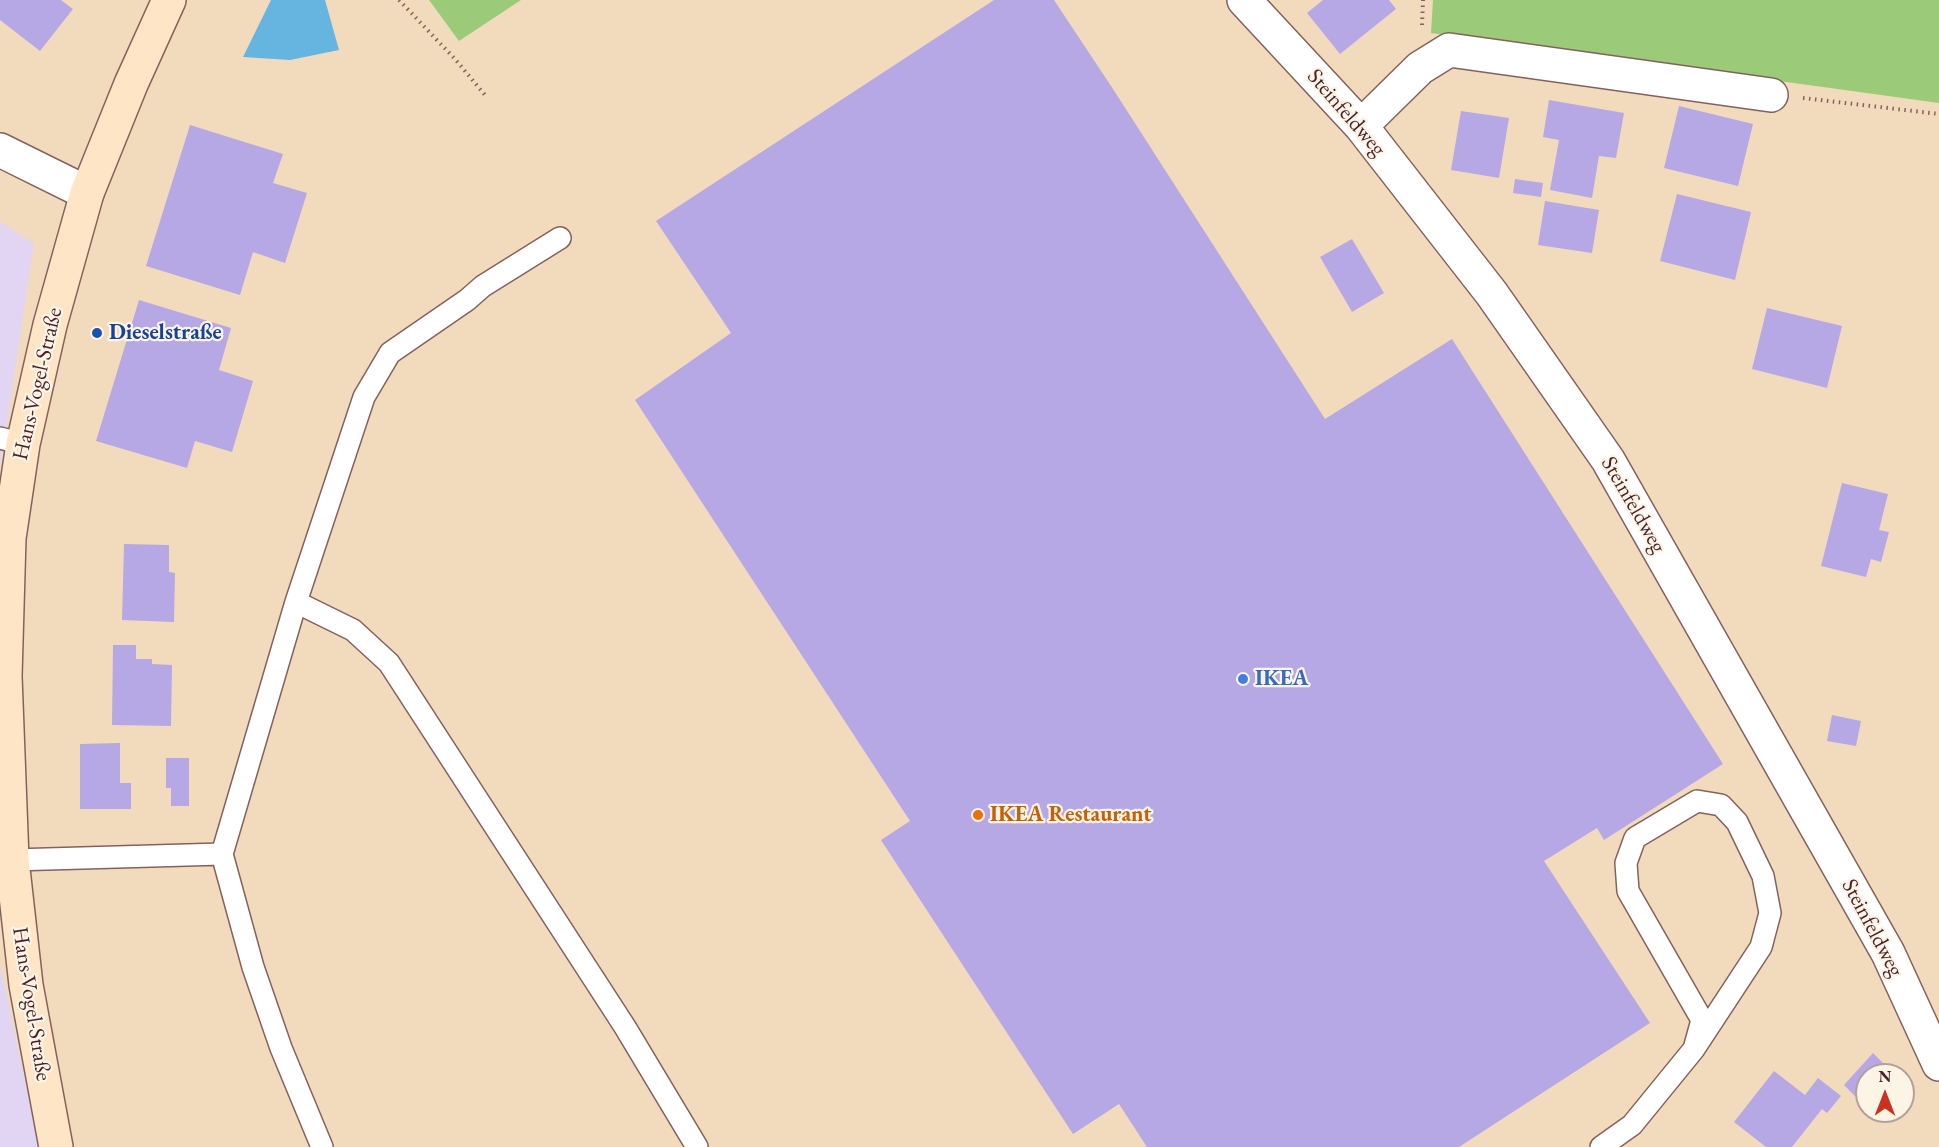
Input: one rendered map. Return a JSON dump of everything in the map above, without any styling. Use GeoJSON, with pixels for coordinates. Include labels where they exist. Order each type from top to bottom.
{"type":"FeatureCollection","features":[{"type":"Feature","properties":{"kind":"main road","name":"Hans-Vogel-Straße"},"geometry":{"type":"LineString","coordinates":[[56,1147],[6,860],[5,676],[12,441],[50,325],[87,193],[131,84],[169,0]]}},
{"type":"Feature","properties":{"kind":"street","name":"Steinfeldweg"},"geometry":{"type":"LineString","coordinates":[[1244,0],[1361,126],[1492,294],[1608,460],[1888,953],[1939,1064]]}},
{"type":"Feature","properties":{"kind":"street"},"geometry":{"type":"LineString","coordinates":[[1361,126],[1420,68],[1449,50],[1771,95]]}},
{"type":"Feature","properties":{"kind":"street"},"geometry":{"type":"LineString","coordinates":[[0,150],[87,193]]}},
{"type":"Feature","properties":{"kind":"lane"},"geometry":{"type":"LineString","coordinates":[[322,1147],[281,1048],[263,997],[222,854],[296,602],[364,396],[390,353],[467,300],[483,286],[560,238]]}},
{"type":"Feature","properties":{"kind":"lane"},"geometry":{"type":"LineString","coordinates":[[296,602],[353,630],[389,663],[625,1028],[697,1147]]}},
{"type":"Feature","properties":{"kind":"lane"},"geometry":{"type":"LineString","coordinates":[[1601,1147],[1632,1125],[1694,1049],[1761,947],[1770,913],[1763,876],[1737,822],[1721,805],[1697,801],[1635,838],[1626,863],[1628,891],[1702,1020],[1694,1049]]}},
{"type":"Feature","properties":{"kind":"lane"},"geometry":{"type":"LineString","coordinates":[[6,860],[222,854]]}},
{"type":"Feature","properties":{"kind":"path"},"geometry":{"type":"LineString","coordinates":[[399,0],[455,59],[485,95]]}},
{"type":"Feature","properties":{"kind":"path"},"geometry":{"type":"LineString","coordinates":[[1771,95],[1939,114]]}},
{"type":"Feature","properties":{"kind":"shaded area"},"geometry":{"type":"Polygon","coordinates":[[[0,222],[34,243],[0,468],[0,222]]]}},
{"type":"Feature","properties":{"kind":"shaded area"},"geometry":{"type":"Polygon","coordinates":[[[0,964],[39,1147],[0,1147],[0,964]]]}},
{"type":"Feature","properties":{"kind":"green space"},"geometry":{"type":"Polygon","coordinates":[[[429,0],[521,0],[459,41],[429,0]]]}},
{"type":"Feature","properties":{"kind":"green space"},"geometry":{"type":"Polygon","coordinates":[[[1433,0],[1939,0],[1939,103],[1431,33],[1433,0]]]}},
{"type":"Feature","properties":{"kind":"water"},"geometry":{"type":"Polygon","coordinates":[[[271,0],[325,0],[339,50],[290,60],[243,57],[271,0]]]}},
{"type":"Feature","properties":{"kind":"building"},"geometry":{"type":"Polygon","coordinates":[[[0,0],[61,0],[73,9],[40,51],[0,20],[0,0]]]}},
{"type":"Feature","properties":{"kind":"building","name":"IKEA"},"geometry":{"type":"Polygon","coordinates":[[[994,0],[1054,0],[1325,419],[1452,339],[1723,764],[1604,840],[1597,828],[1544,861],[1650,1023],[1459,1147],[1147,1147],[1119,1104],[1073,1134],[881,840],[910,821],[635,400],[731,333],[656,221],[994,0]]]}},
{"type":"Feature","properties":{"kind":"building"},"geometry":{"type":"Polygon","coordinates":[[[1323,0],[1389,0],[1396,9],[1340,54],[1307,13],[1323,0]]]}},
{"type":"Feature","properties":{"kind":"building"},"geometry":{"type":"Polygon","coordinates":[[[1549,100],[1624,113],[1616,158],[1599,156],[1592,198],[1550,190],[1559,140],[1543,137],[1549,100]]]}},
{"type":"Feature","properties":{"kind":"building"},"geometry":{"type":"Polygon","coordinates":[[[1679,106],[1753,124],[1738,186],[1664,168],[1679,106]]]}},
{"type":"Feature","properties":{"kind":"building"},"geometry":{"type":"Polygon","coordinates":[[[1461,111],[1509,118],[1499,178],[1451,170],[1461,111]]]}},
{"type":"Feature","properties":{"kind":"building"},"geometry":{"type":"Polygon","coordinates":[[[190,125],[283,154],[273,183],[307,193],[285,263],[253,252],[240,295],[146,266],[190,125]]]}},
{"type":"Feature","properties":{"kind":"building"},"geometry":{"type":"Polygon","coordinates":[[[1515,179],[1543,183],[1541,197],[1513,193],[1515,179]]]}},
{"type":"Feature","properties":{"kind":"building"},"geometry":{"type":"Polygon","coordinates":[[[1677,194],[1751,212],[1735,280],[1660,261],[1677,194]]]}},
{"type":"Feature","properties":{"kind":"building"},"geometry":{"type":"Polygon","coordinates":[[[1545,201],[1599,210],[1592,253],[1538,245],[1545,201]]]}},
{"type":"Feature","properties":{"kind":"building"},"geometry":{"type":"Polygon","coordinates":[[[1352,239],[1384,293],[1352,312],[1320,257],[1352,239]]]}},
{"type":"Feature","properties":{"kind":"building"},"geometry":{"type":"Polygon","coordinates":[[[139,300],[231,328],[219,370],[253,381],[232,452],[195,441],[187,468],[96,441],[139,300]]]}},
{"type":"Feature","properties":{"kind":"building"},"geometry":{"type":"Polygon","coordinates":[[[1767,308],[1842,326],[1827,388],[1752,369],[1767,308]]]}},
{"type":"Feature","properties":{"kind":"building"},"geometry":{"type":"Polygon","coordinates":[[[1842,483],[1888,494],[1879,530],[1889,532],[1881,562],[1871,559],[1866,577],[1821,566],[1842,483]]]}},
{"type":"Feature","properties":{"kind":"building"},"geometry":{"type":"Polygon","coordinates":[[[124,544],[169,545],[169,572],[175,573],[174,622],[122,620],[124,544]]]}},
{"type":"Feature","properties":{"kind":"building"},"geometry":{"type":"Polygon","coordinates":[[[113,645],[136,645],[136,659],[152,659],[152,664],[172,665],[171,726],[112,725],[113,645]]]}},
{"type":"Feature","properties":{"kind":"building"},"geometry":{"type":"Polygon","coordinates":[[[1832,715],[1861,721],[1856,746],[1827,741],[1832,715]]]}},
{"type":"Feature","properties":{"kind":"building"},"geometry":{"type":"Polygon","coordinates":[[[120,743],[120,783],[131,783],[131,809],[80,809],[80,744],[120,743]]]}},
{"type":"Feature","properties":{"kind":"building"},"geometry":{"type":"Polygon","coordinates":[[[166,758],[189,758],[189,806],[171,806],[171,788],[166,788],[166,758]]]}},
{"type":"Feature","properties":{"kind":"building"},"geometry":{"type":"Polygon","coordinates":[[[1873,1053],[1883,1063],[1864,1063],[1873,1053]]]}},
{"type":"Feature","properties":{"kind":"building"},"geometry":{"type":"Polygon","coordinates":[[[1774,1071],[1805,1095],[1818,1078],[1841,1096],[1827,1113],[1822,1109],[1792,1147],[1766,1147],[1734,1122],[1774,1071]]]}},
{"type":"Feature","properties":{"kind":"building"},"geometry":{"type":"Polygon","coordinates":[[[1855,1073],[1855,1096],[1844,1085],[1855,1073]]]}},
{"type":"Feature","properties":{"kind":"place","name":"Dieselstraße"},"geometry":{"type":"Point","coordinates":[97,333]}},
{"type":"Feature","properties":{"kind":"place","name":"IKEA"},"geometry":{"type":"Point","coordinates":[1243,679]}},
{"type":"Feature","properties":{"kind":"place","name":"IKEA Restaurant"},"geometry":{"type":"Point","coordinates":[978,815]}}]}
